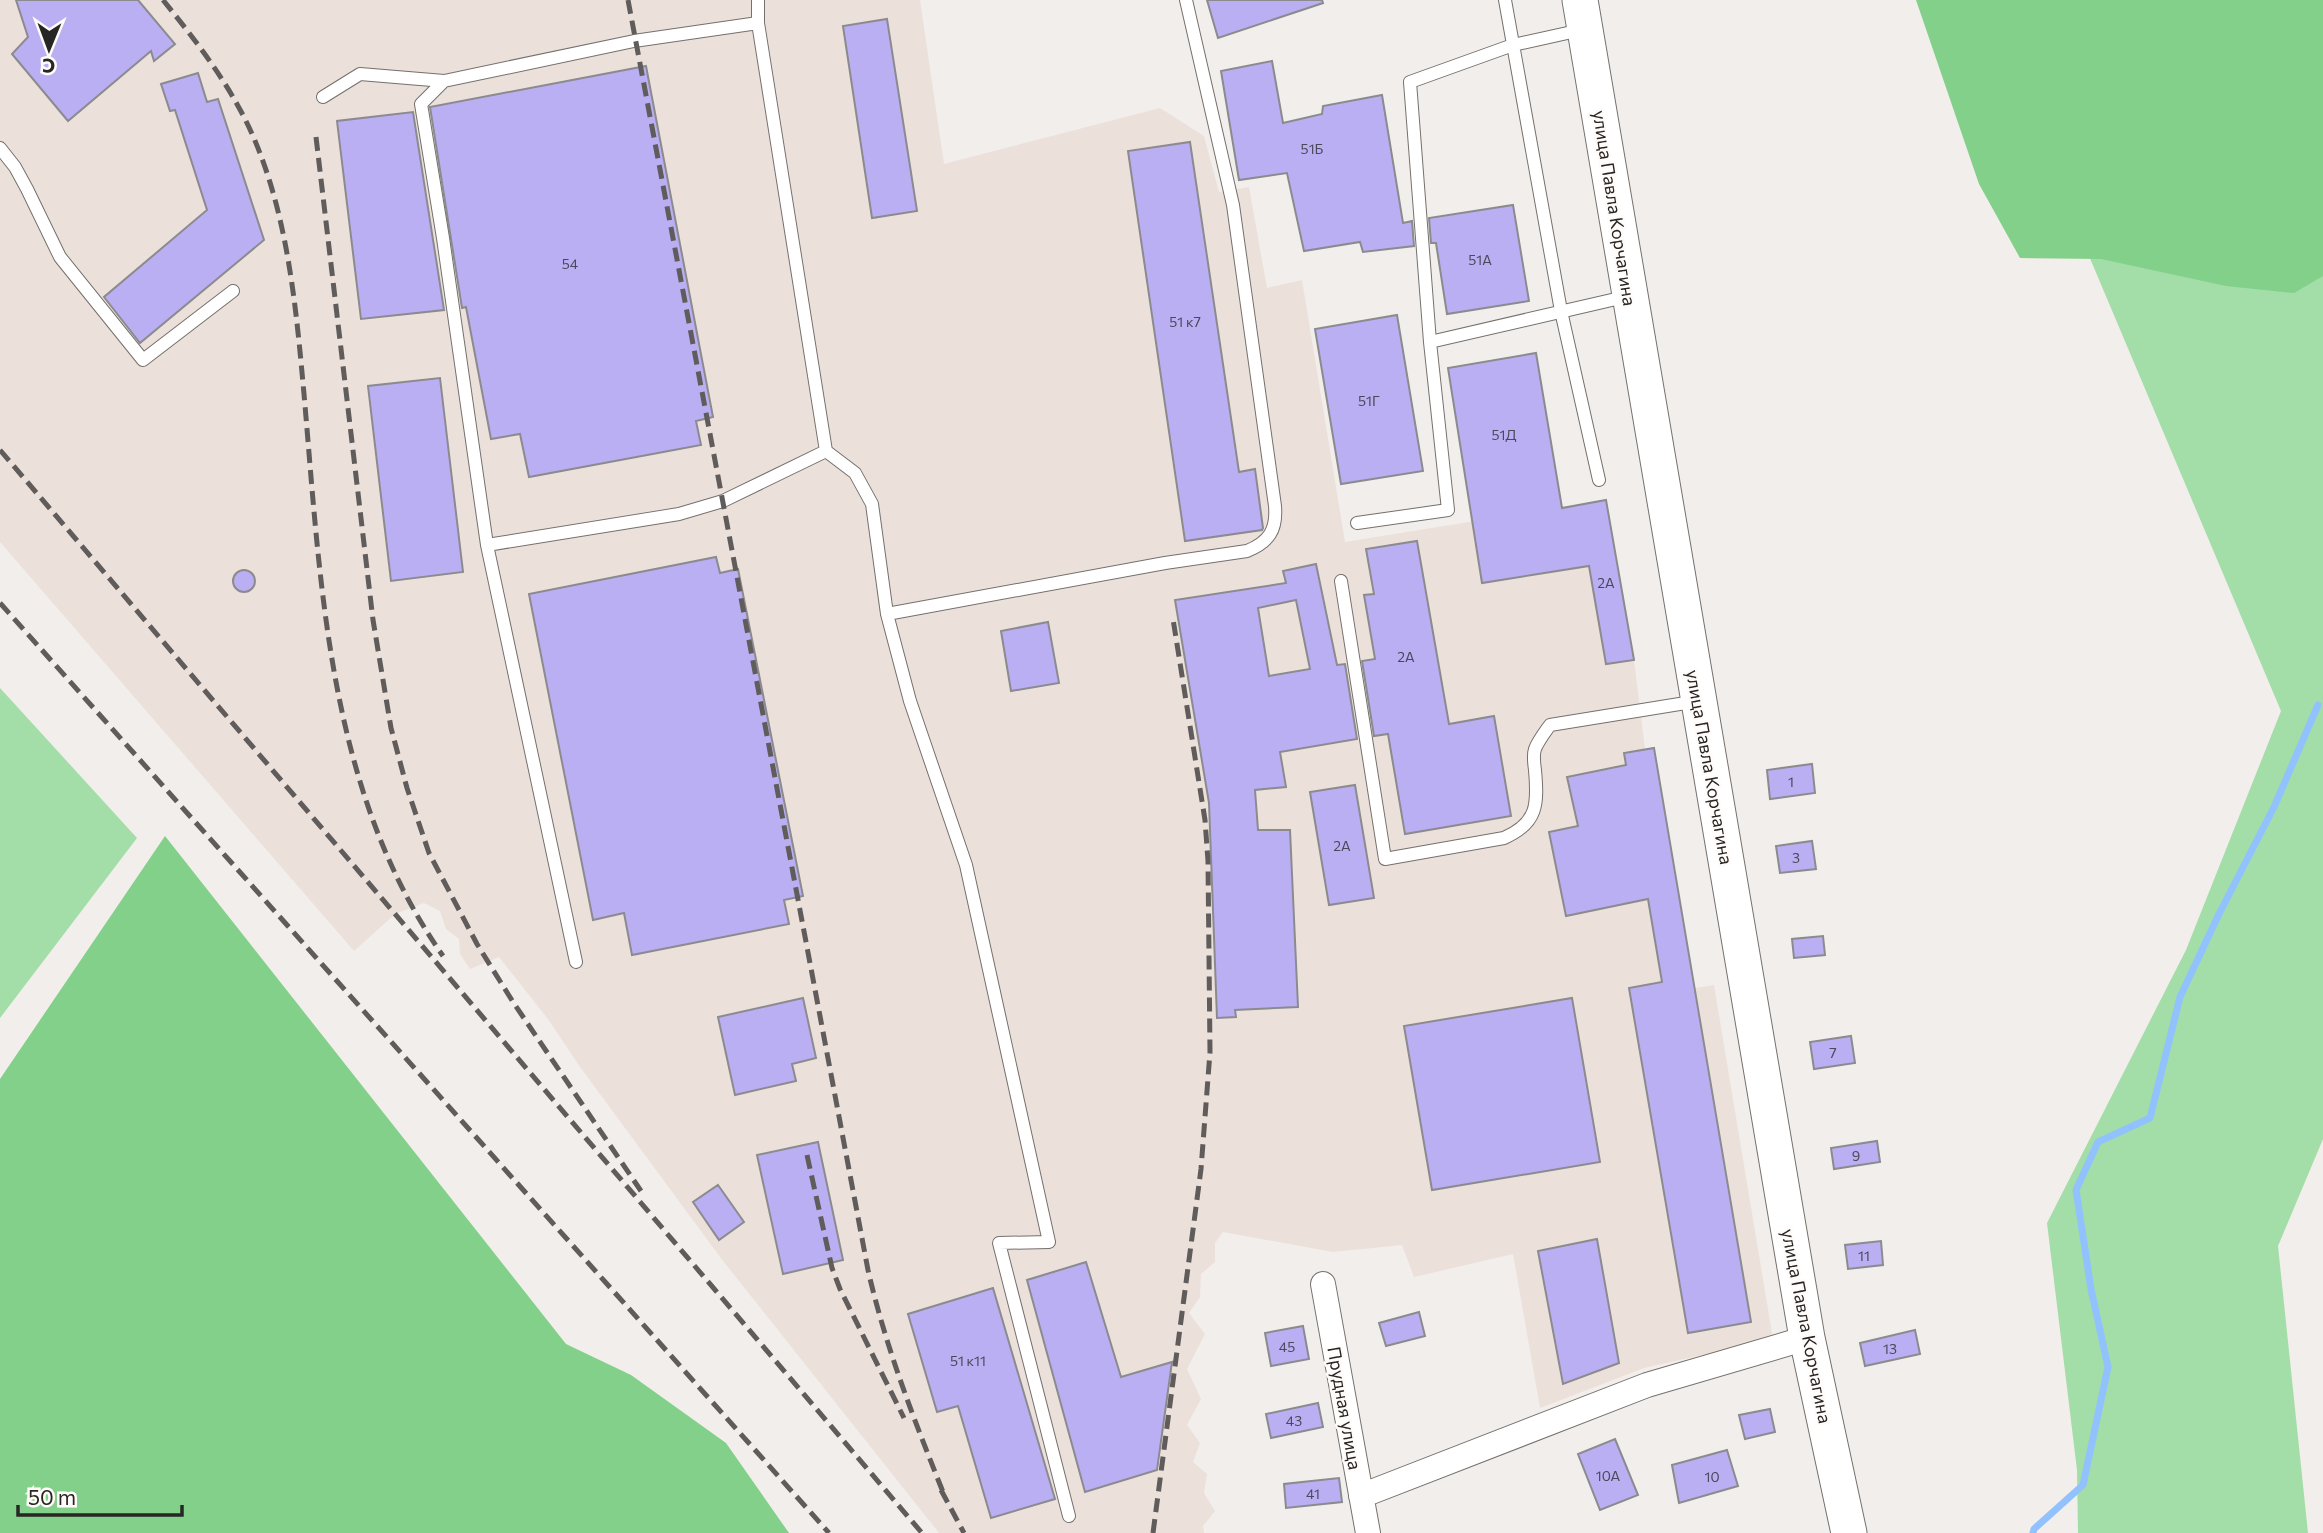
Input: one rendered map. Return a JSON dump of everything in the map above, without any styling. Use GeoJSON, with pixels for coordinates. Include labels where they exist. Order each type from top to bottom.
{"type":"FeatureCollection","features":[{"type":"Feature","properties":{"kind":"main road","name":"улица Павла Корчагина"},"geometry":{"type":"LineString","coordinates":[[1583,15],[1807,1338],[1849,1533]]}},
{"type":"Feature","properties":{"kind":"street","name":"Прудная улица"},"geometry":{"type":"LineString","coordinates":[[1323,1284],[1368,1533]]}},
{"type":"Feature","properties":{"kind":"street"},"geometry":{"type":"LineString","coordinates":[[1361,1496],[1647,1385],[1807,1338]]}},
{"type":"Feature","properties":{"kind":"lane"},"geometry":{"type":"LineString","coordinates":[[758,0],[758,23],[826,451],[855,472],[872,504],[887,614],[917,723],[966,865],[1049,1242],[999,1243],[1069,1516]]}},
{"type":"Feature","properties":{"kind":"lane"},"geometry":{"type":"LineString","coordinates":[[887,614],[1164,563],[1247,551],[1259,546],[1273,531],[1275,506],[1233,205],[1186,0]]}},
{"type":"Feature","properties":{"kind":"lane"},"geometry":{"type":"LineString","coordinates":[[1505,0],[1561,311],[1599,480]]}},
{"type":"Feature","properties":{"kind":"lane"},"geometry":{"type":"LineString","coordinates":[[1357,523],[1448,510],[1430,342],[1410,82],[1513,45],[1583,15]]}},
{"type":"Feature","properties":{"kind":"lane"},"geometry":{"type":"LineString","coordinates":[[323,97],[360,74],[444,81],[634,41],[758,23]]}},
{"type":"Feature","properties":{"kind":"lane"},"geometry":{"type":"LineString","coordinates":[[444,81],[421,104],[487,545],[576,962]]}},
{"type":"Feature","properties":{"kind":"lane"},"geometry":{"type":"LineString","coordinates":[[0,148],[15,167],[60,257],[143,360],[233,291]]}},
{"type":"Feature","properties":{"kind":"lane"},"geometry":{"type":"LineString","coordinates":[[1430,342],[1629,296]]}},
{"type":"Feature","properties":{"kind":"lane"},"geometry":{"type":"LineString","coordinates":[[487,545],[679,514],[723,501],[826,451]]}},
{"type":"Feature","properties":{"kind":"lane"},"geometry":{"type":"LineString","coordinates":[[1341,581],[1385,859],[1504,838],[1521,829],[1534,810],[1537,797],[1534,752],[1550,725],[1699,701]]}},
{"type":"Feature","properties":{"kind":"shaded area"},"geometry":{"type":"Polygon","coordinates":[[[0,0],[920,0],[944,164],[1160,108],[1204,136],[1219,192],[1249,187],[1267,288],[1302,280],[1345,542],[1606,500],[1634,660],[1645,749],[1695,988],[1714,985],[1773,1339],[1644,1368],[1540,1408],[1513,1254],[1414,1277],[1402,1245],[1333,1252],[1223,1232],[1215,1243],[1215,1262],[1201,1274],[1200,1297],[1189,1313],[1205,1334],[1187,1369],[1201,1399],[1187,1425],[1200,1443],[1193,1462],[1207,1474],[1204,1493],[1215,1511],[1203,1526],[1204,1533],[939,1533],[720,1257],[580,1067],[548,1019],[499,957],[470,969],[460,954],[459,939],[446,929],[440,911],[424,903],[395,914],[354,951],[0,542],[0,0]]]}},
{"type":"Feature","properties":{"kind":"green space"},"geometry":{"type":"Polygon","coordinates":[[[1916,0],[2323,0],[2323,276],[2294,293],[2226,286],[2101,259],[2020,258],[1979,184],[1916,0]]]}},
{"type":"Feature","properties":{"kind":"green space"},"geometry":{"type":"Polygon","coordinates":[[[1981,0],[2323,0],[2323,1139],[2278,1246],[2308,1533],[2078,1533],[2077,1470],[2047,1223],[2186,950],[2281,711],[1981,0]]]}},
{"type":"Feature","properties":{"kind":"green space"},"geometry":{"type":"Polygon","coordinates":[[[0,688],[137,838],[0,1018],[0,688]]]}},
{"type":"Feature","properties":{"kind":"green space"},"geometry":{"type":"Polygon","coordinates":[[[165,836],[566,1344],[631,1375],[726,1443],[789,1533],[0,1533],[0,1079],[165,836]]]}},
{"type":"Feature","properties":{"kind":"building"},"geometry":{"type":"Polygon","coordinates":[[[16,0],[138,0],[175,44],[154,61],[151,51],[68,121],[12,54],[28,37],[16,0]]]}},
{"type":"Feature","properties":{"kind":"building"},"geometry":{"type":"Polygon","coordinates":[[[1207,0],[1322,0],[1323,3],[1218,38],[1207,0]]]}},
{"type":"Feature","properties":{"kind":"building"},"geometry":{"type":"Polygon","coordinates":[[[887,19],[917,211],[872,218],[843,26],[887,19]]]}},
{"type":"Feature","properties":{"kind":"building"},"geometry":{"type":"Polygon","coordinates":[[[1272,61],[1283,123],[1322,114],[1323,106],[1382,95],[1403,223],[1412,221],[1414,246],[1363,252],[1360,242],[1304,251],[1287,173],[1239,180],[1221,71],[1272,61]]]}},
{"type":"Feature","properties":{"kind":"building"},"geometry":{"type":"Polygon","coordinates":[[[646,66],[713,417],[696,421],[701,445],[529,477],[520,434],[491,439],[466,307],[462,308],[430,107],[646,66]]]}},
{"type":"Feature","properties":{"kind":"building"},"geometry":{"type":"Polygon","coordinates":[[[198,73],[207,102],[218,99],[264,240],[140,343],[104,297],[207,210],[175,110],[170,111],[161,84],[198,73]]]}},
{"type":"Feature","properties":{"kind":"building"},"geometry":{"type":"Polygon","coordinates":[[[413,112],[444,310],[361,319],[337,121],[413,112]]]}},
{"type":"Feature","properties":{"kind":"building"},"geometry":{"type":"Polygon","coordinates":[[[1190,142],[1239,472],[1255,469],[1263,528],[1185,541],[1128,151],[1190,142]]]}},
{"type":"Feature","properties":{"kind":"building"},"geometry":{"type":"Polygon","coordinates":[[[1513,205],[1529,301],[1447,314],[1436,243],[1431,243],[1429,218],[1513,205]]]}},
{"type":"Feature","properties":{"kind":"building"},"geometry":{"type":"Polygon","coordinates":[[[1397,315],[1423,471],[1341,484],[1315,329],[1397,315]]]}},
{"type":"Feature","properties":{"kind":"building"},"geometry":{"type":"Polygon","coordinates":[[[1536,353],[1562,508],[1606,500],[1634,660],[1606,664],[1589,566],[1482,583],[1448,368],[1536,353]]]}},
{"type":"Feature","properties":{"kind":"building"},"geometry":{"type":"Polygon","coordinates":[[[440,378],[463,572],[391,581],[368,386],[440,378]]]}},
{"type":"Feature","properties":{"kind":"building"},"geometry":{"type":"Polygon","coordinates":[[[1417,541],[1449,724],[1494,716],[1511,816],[1405,834],[1388,734],[1374,736],[1362,661],[1375,659],[1364,595],[1374,594],[1366,549],[1417,541]]]}},
{"type":"Feature","properties":{"kind":"building"},"geometry":{"type":"Polygon","coordinates":[[[716,557],[720,573],[738,569],[803,896],[784,900],[789,924],[632,955],[624,913],[593,920],[529,594],[716,557]]]}},
{"type":"Feature","properties":{"kind":"building"},"geometry":{"type":"Polygon","coordinates":[[[1316,564],[1337,665],[1345,664],[1357,739],[1280,752],[1286,787],[1255,790],[1258,830],[1290,830],[1298,1007],[1235,1010],[1236,1017],[1217,1018],[1209,803],[1175,600],[1286,583],[1283,571],[1316,564]],[[1296,600],[1258,608],[1269,676],[1310,669],[1296,600]]]}},
{"type":"Feature","properties":{"kind":"building"},"geometry":{"type":"Polygon","coordinates":[[[244,570],[252,573],[255,581],[252,589],[244,592],[236,589],[233,581],[236,573],[244,570]]]}},
{"type":"Feature","properties":{"kind":"building"},"geometry":{"type":"Polygon","coordinates":[[[1048,622],[1059,683],[1011,691],[1001,631],[1048,622]]]}},
{"type":"Feature","properties":{"kind":"building"},"geometry":{"type":"Polygon","coordinates":[[[1654,748],[1751,1322],[1688,1333],[1629,988],[1662,982],[1648,899],[1566,916],[1549,832],[1578,826],[1567,777],[1626,765],[1624,753],[1654,748]]]}},
{"type":"Feature","properties":{"kind":"building"},"geometry":{"type":"Polygon","coordinates":[[[1812,764],[1815,793],[1770,799],[1767,770],[1812,764]]]}},
{"type":"Feature","properties":{"kind":"building"},"geometry":{"type":"Polygon","coordinates":[[[1355,785],[1374,898],[1329,905],[1310,792],[1355,785]]]}},
{"type":"Feature","properties":{"kind":"building"},"geometry":{"type":"Polygon","coordinates":[[[1812,841],[1816,869],[1780,873],[1776,846],[1812,841]]]}},
{"type":"Feature","properties":{"kind":"building"},"geometry":{"type":"Polygon","coordinates":[[[1823,936],[1825,955],[1794,958],[1792,939],[1823,936]]]}},
{"type":"Feature","properties":{"kind":"building"},"geometry":{"type":"Polygon","coordinates":[[[803,998],[816,1058],[792,1064],[796,1081],[735,1095],[718,1017],[803,998]]]}},
{"type":"Feature","properties":{"kind":"building"},"geometry":{"type":"Polygon","coordinates":[[[1572,998],[1600,1162],[1432,1190],[1404,1026],[1572,998]]]}},
{"type":"Feature","properties":{"kind":"building"},"geometry":{"type":"Polygon","coordinates":[[[1851,1036],[1855,1063],[1814,1069],[1810,1042],[1851,1036]]]}},
{"type":"Feature","properties":{"kind":"building"},"geometry":{"type":"Polygon","coordinates":[[[1877,1141],[1880,1162],[1834,1169],[1831,1148],[1877,1141]]]}},
{"type":"Feature","properties":{"kind":"building"},"geometry":{"type":"Polygon","coordinates":[[[818,1142],[843,1260],[783,1274],[757,1155],[818,1142]]]}},
{"type":"Feature","properties":{"kind":"building"},"geometry":{"type":"Polygon","coordinates":[[[718,1185],[744,1222],[719,1240],[693,1202],[718,1185]]]}},
{"type":"Feature","properties":{"kind":"building"},"geometry":{"type":"Polygon","coordinates":[[[1597,1239],[1619,1363],[1563,1384],[1538,1251],[1597,1239]]]}},
{"type":"Feature","properties":{"kind":"building"},"geometry":{"type":"Polygon","coordinates":[[[1881,1241],[1883,1265],[1848,1269],[1845,1245],[1881,1241]]]}},
{"type":"Feature","properties":{"kind":"building"},"geometry":{"type":"Polygon","coordinates":[[[1086,1262],[1121,1377],[1172,1362],[1157,1470],[1085,1492],[1027,1280],[1086,1262]]]}},
{"type":"Feature","properties":{"kind":"building"},"geometry":{"type":"Polygon","coordinates":[[[993,1288],[1055,1499],[991,1518],[958,1406],[937,1412],[908,1314],[993,1288]]]}},
{"type":"Feature","properties":{"kind":"building"},"geometry":{"type":"Polygon","coordinates":[[[1419,1312],[1425,1336],[1386,1346],[1379,1323],[1419,1312]]]}},
{"type":"Feature","properties":{"kind":"building"},"geometry":{"type":"Polygon","coordinates":[[[1303,1326],[1309,1359],[1271,1366],[1265,1333],[1303,1326]]]}},
{"type":"Feature","properties":{"kind":"building"},"geometry":{"type":"Polygon","coordinates":[[[1915,1330],[1920,1354],[1865,1366],[1860,1343],[1915,1330]]]}},
{"type":"Feature","properties":{"kind":"building"},"geometry":{"type":"Polygon","coordinates":[[[1318,1403],[1323,1427],[1271,1438],[1266,1414],[1318,1403]]]}},
{"type":"Feature","properties":{"kind":"building"},"geometry":{"type":"Polygon","coordinates":[[[1770,1409],[1775,1432],[1745,1439],[1739,1415],[1770,1409]]]}},
{"type":"Feature","properties":{"kind":"building"},"geometry":{"type":"Polygon","coordinates":[[[1615,1439],[1638,1495],[1600,1510],[1578,1454],[1615,1439]]]}},
{"type":"Feature","properties":{"kind":"building"},"geometry":{"type":"Polygon","coordinates":[[[1727,1450],[1738,1486],[1679,1503],[1672,1465],[1727,1450]]]}},
{"type":"Feature","properties":{"kind":"building"},"geometry":{"type":"Polygon","coordinates":[[[1339,1478],[1342,1502],[1286,1508],[1284,1484],[1339,1478]]]}},
{"type":"Feature","properties":{"kind":"waterway"},"geometry":{"type":"LineString","coordinates":[[2033,1533],[2034,1529],[2083,1485],[2108,1367],[2091,1289],[2076,1190],[2098,1142],[2150,1118],[2180,997],[2274,807],[2318,705]]}},
{"type":"Feature","properties":{"kind":"railway"},"geometry":{"type":"LineString","coordinates":[[163,0],[224,82],[253,136],[275,198],[294,295],[325,613],[337,686],[353,757],[375,826],[405,893],[443,956]]}},
{"type":"Feature","properties":{"kind":"railway"},"geometry":{"type":"LineString","coordinates":[[628,0],[868,1270],[892,1357],[945,1497]]}},
{"type":"Feature","properties":{"kind":"railway"},"geometry":{"type":"LineString","coordinates":[[316,137],[373,620],[391,728],[407,788],[429,853],[477,944],[641,1191]]}},
{"type":"Feature","properties":{"kind":"railway"},"geometry":{"type":"LineString","coordinates":[[0,450],[922,1533]]}},
{"type":"Feature","properties":{"kind":"railway"},"geometry":{"type":"LineString","coordinates":[[0,603],[829,1533]]}},
{"type":"Feature","properties":{"kind":"railway"},"geometry":{"type":"LineString","coordinates":[[1153,1533],[1201,1169],[1210,1052],[1208,861],[1205,820],[1173,619]]}},
{"type":"Feature","properties":{"kind":"railway"},"geometry":{"type":"LineString","coordinates":[[807,1155],[832,1268],[904,1418]]}},
{"type":"Feature","properties":{"kind":"railway"},"geometry":{"type":"LineString","coordinates":[[941,1490],[964,1533]]}}]}
